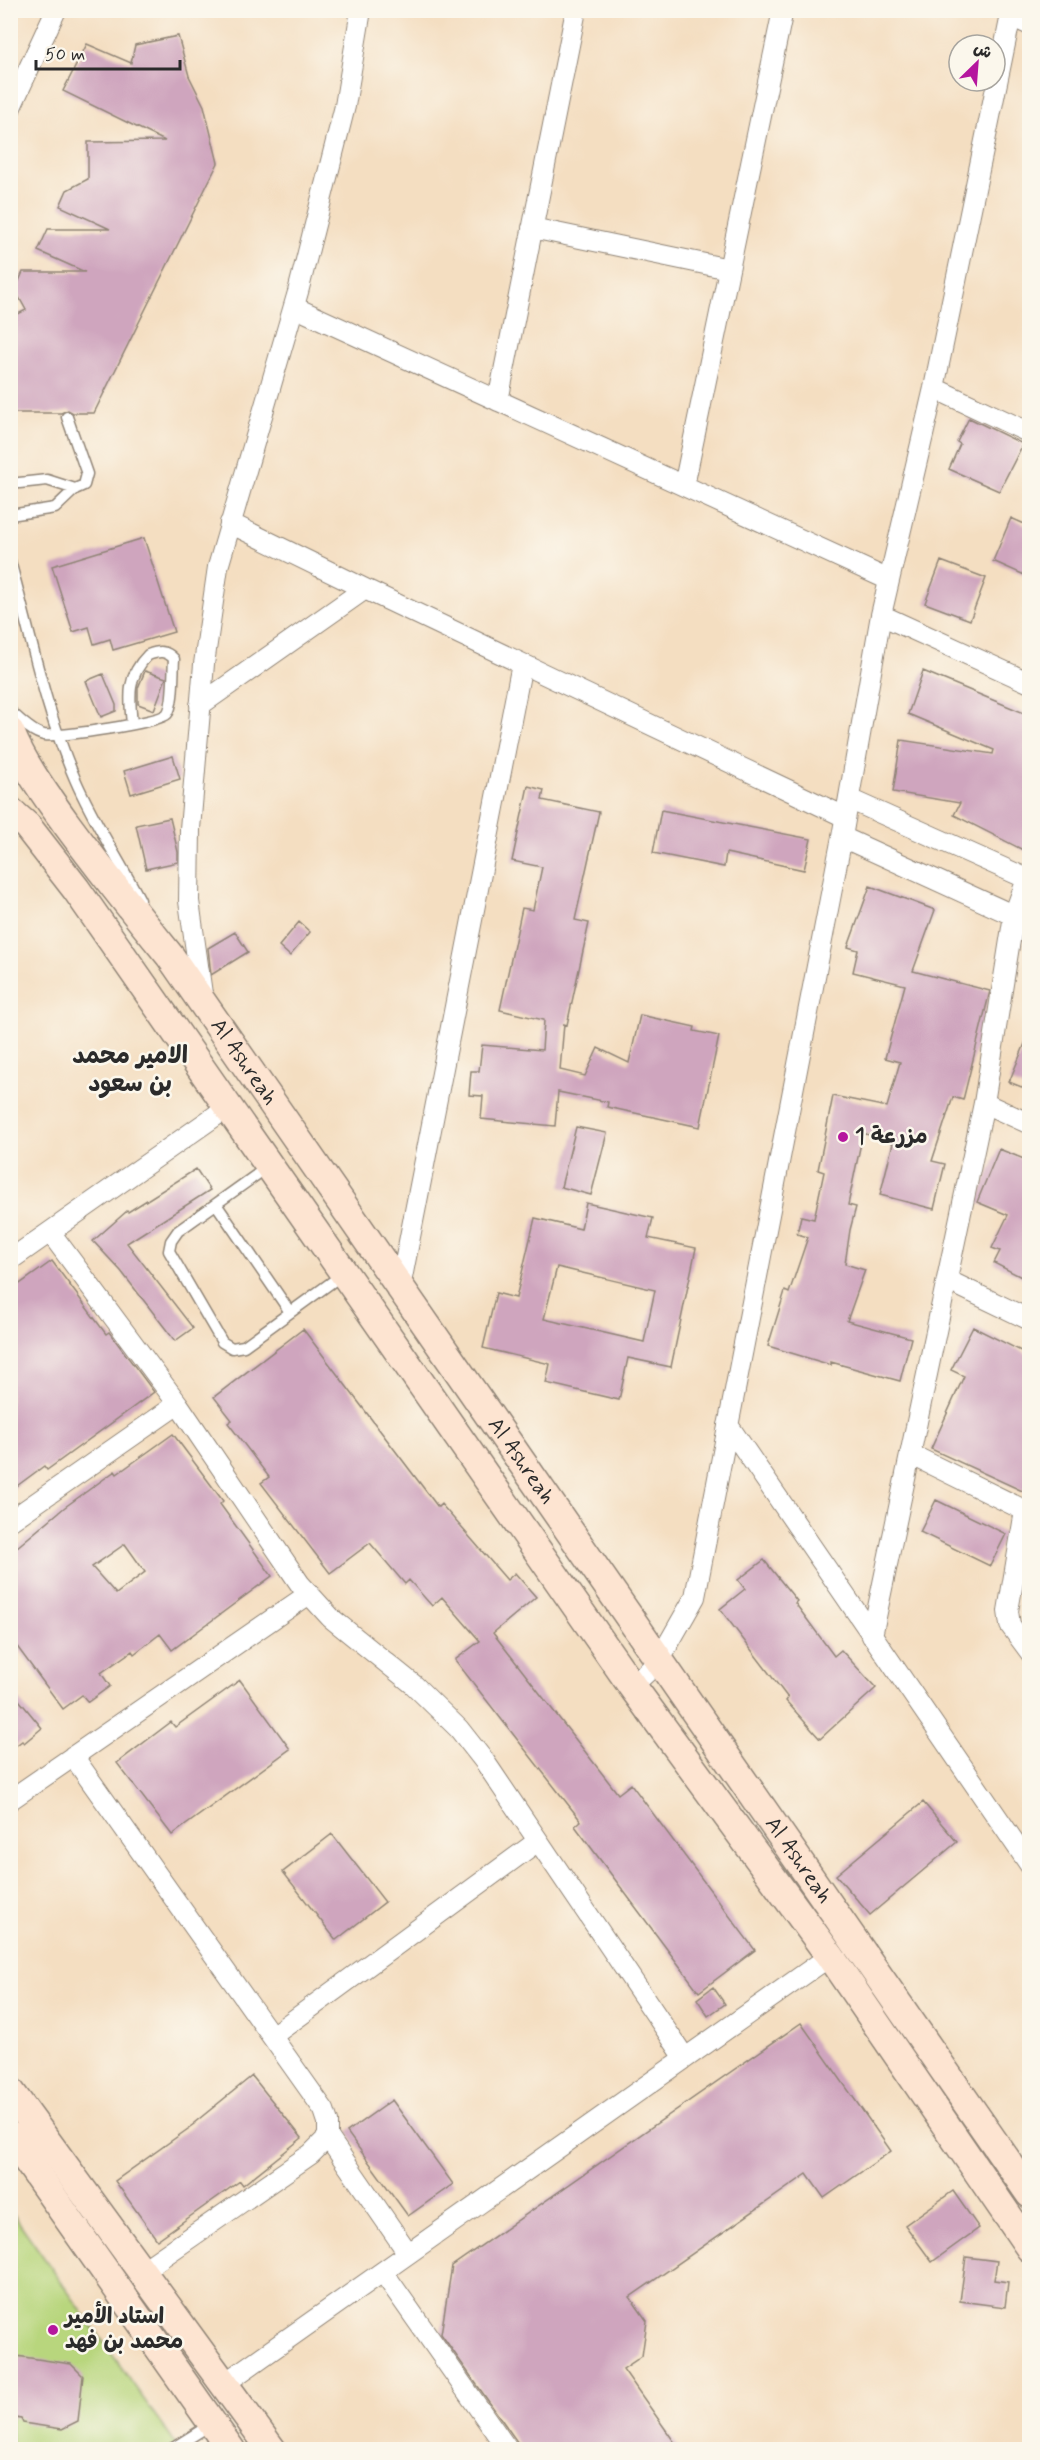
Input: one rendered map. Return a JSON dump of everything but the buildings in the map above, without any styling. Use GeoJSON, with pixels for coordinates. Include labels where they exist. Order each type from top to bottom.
{"type":"FeatureCollection","features":[{"type":"Feature","properties":{"kind":"street"},"geometry":{"type":"LineString","coordinates":[[10,109],[56,10]]}},
{"type":"Feature","properties":{"kind":"street"},"geometry":{"type":"LineString","coordinates":[[204,1005],[189,901],[190,829],[204,664],[219,567],[294,307],[345,106],[361,10]]}},
{"type":"Feature","properties":{"kind":"street"},"geometry":{"type":"LineString","coordinates":[[498,401],[576,10]]}},
{"type":"Feature","properties":{"kind":"street"},"geometry":{"type":"LineString","coordinates":[[684,486],[783,10]]}},
{"type":"Feature","properties":{"kind":"street"},"geometry":{"type":"LineString","coordinates":[[632,1686],[658,1662],[694,1598],[845,817],[881,615],[934,388],[1011,13],[1029,25]]}},
{"type":"Feature","properties":{"kind":"street"},"geometry":{"type":"LineString","coordinates":[[532,228],[729,269]]}},
{"type":"Feature","properties":{"kind":"street"},"geometry":{"type":"LineString","coordinates":[[294,307],[889,580]]}},
{"type":"Feature","properties":{"kind":"street"},"geometry":{"type":"LineString","coordinates":[[934,388],[1029,433]]}},
{"type":"Feature","properties":{"kind":"street"},"geometry":{"type":"LineString","coordinates":[[231,523],[845,817],[1022,919]]}},
{"type":"Feature","properties":{"kind":"street"},"geometry":{"type":"LineString","coordinates":[[200,705],[365,589]]}},
{"type":"Feature","properties":{"kind":"street"},"geometry":{"type":"LineString","coordinates":[[881,615],[1029,683]]}},
{"type":"Feature","properties":{"kind":"street"},"geometry":{"type":"LineString","coordinates":[[400,1288],[522,664]]}},
{"type":"Feature","properties":{"kind":"street","name":"Al Ashreah"},"geometry":{"type":"LineString","coordinates":[[10,732],[49,799],[99,869],[170,956],[1029,2194]]}},
{"type":"Feature","properties":{"kind":"street"},"geometry":{"type":"LineString","coordinates":[[10,811],[27,826],[76,889],[632,1686],[830,1956],[1029,2248]]}},
{"type":"Feature","properties":{"kind":"street"},"geometry":{"type":"LineString","coordinates":[[845,817],[1028,879],[1022,919],[872,1636]]}},
{"type":"Feature","properties":{"kind":"street"},"geometry":{"type":"LineString","coordinates":[[984,1103],[1029,1124]]}},
{"type":"Feature","properties":{"kind":"street"},"geometry":{"type":"LineString","coordinates":[[10,1260],[228,1107]]}},
{"type":"Feature","properties":{"kind":"street"},"geometry":{"type":"LineString","coordinates":[[50,1232],[178,1404],[309,1594],[331,1618],[414,1685],[459,1729],[485,1762],[685,2058]]}},
{"type":"Feature","properties":{"kind":"street"},"geometry":{"type":"LineString","coordinates":[[947,1280],[1029,1320]]}},
{"type":"Feature","properties":{"kind":"street"},"geometry":{"type":"LineString","coordinates":[[10,1521],[178,1404]]}},
{"type":"Feature","properties":{"kind":"street"},"geometry":{"type":"LineString","coordinates":[[728,1425],[1029,1864]]}},
{"type":"Feature","properties":{"kind":"street"},"geometry":{"type":"LineString","coordinates":[[910,1454],[1027,1512],[1008,1611],[1011,1625],[1029,1652]]}},
{"type":"Feature","properties":{"kind":"street"},"geometry":{"type":"LineString","coordinates":[[10,1800],[309,1594]]}},
{"type":"Feature","properties":{"kind":"street"},"geometry":{"type":"LineString","coordinates":[[74,1756],[324,2110],[328,2122],[328,2137],[408,2253]]}},
{"type":"Feature","properties":{"kind":"street"},"geometry":{"type":"LineString","coordinates":[[272,2036],[538,1841]]}},
{"type":"Feature","properties":{"kind":"street"},"geometry":{"type":"LineString","coordinates":[[225,2383],[830,1956]]}},
{"type":"Feature","properties":{"kind":"street"},"geometry":{"type":"LineString","coordinates":[[10,2091],[272,2450]]}},
{"type":"Feature","properties":{"kind":"street"},"geometry":{"type":"LineString","coordinates":[[10,2136],[231,2450]]}},
{"type":"Feature","properties":{"kind":"street"},"geometry":{"type":"LineString","coordinates":[[142,2271],[311,2154],[328,2137]]}},
{"type":"Feature","properties":{"kind":"street"},"geometry":{"type":"LineString","coordinates":[[383,2272],[508,2450]]}},
{"type":"Feature","properties":{"kind":"lane"},"geometry":{"type":"LineString","coordinates":[[10,515],[55,508],[75,489],[84,485],[87,474],[67,417]]}},
{"type":"Feature","properties":{"kind":"lane"},"geometry":{"type":"LineString","coordinates":[[10,484],[46,480],[75,489]]}},
{"type":"Feature","properties":{"kind":"lane"},"geometry":{"type":"LineString","coordinates":[[10,561],[45,693],[74,777],[91,813],[170,956]]}},
{"type":"Feature","properties":{"kind":"lane"},"geometry":{"type":"LineString","coordinates":[[10,711],[42,734],[60,735],[75,734],[132,724],[162,718],[170,708],[174,659],[169,654],[164,652],[148,655],[133,676],[129,694],[132,724]]}},
{"type":"Feature","properties":{"kind":"lane"},"geometry":{"type":"LineString","coordinates":[[269,1166],[178,1231],[171,1241],[169,1251],[222,1342],[232,1348],[244,1346],[344,1273]]}},
{"type":"Feature","properties":{"kind":"lane"},"geometry":{"type":"LineString","coordinates":[[216,1204],[290,1312]]}},
{"type":"Feature","properties":{"kind":"lane"},"geometry":{"type":"LineString","coordinates":[[170,2450],[213,2423]]}},
{"type":"Feature","properties":{"kind":"green space","name":"استاد الأمير محمد بن فهد"},"geometry":{"type":"Polygon","coordinates":[[[11,2211],[179,2449],[11,2449],[11,2211]]]}},
{"type":"Feature","properties":{"kind":"place","name":"مزرعة 1"},"geometry":{"type":"Point","coordinates":[843,1137]}},
{"type":"Feature","properties":{"kind":"place","name":"استاد الأمير محمد بن فهد"},"geometry":{"type":"Point","coordinates":[53,2330]}},
{"type":"Feature","properties":{"kind":"district","name":"الامير محمد بن سعود"},"geometry":{"type":"Point","coordinates":[130,1070]}}]}
